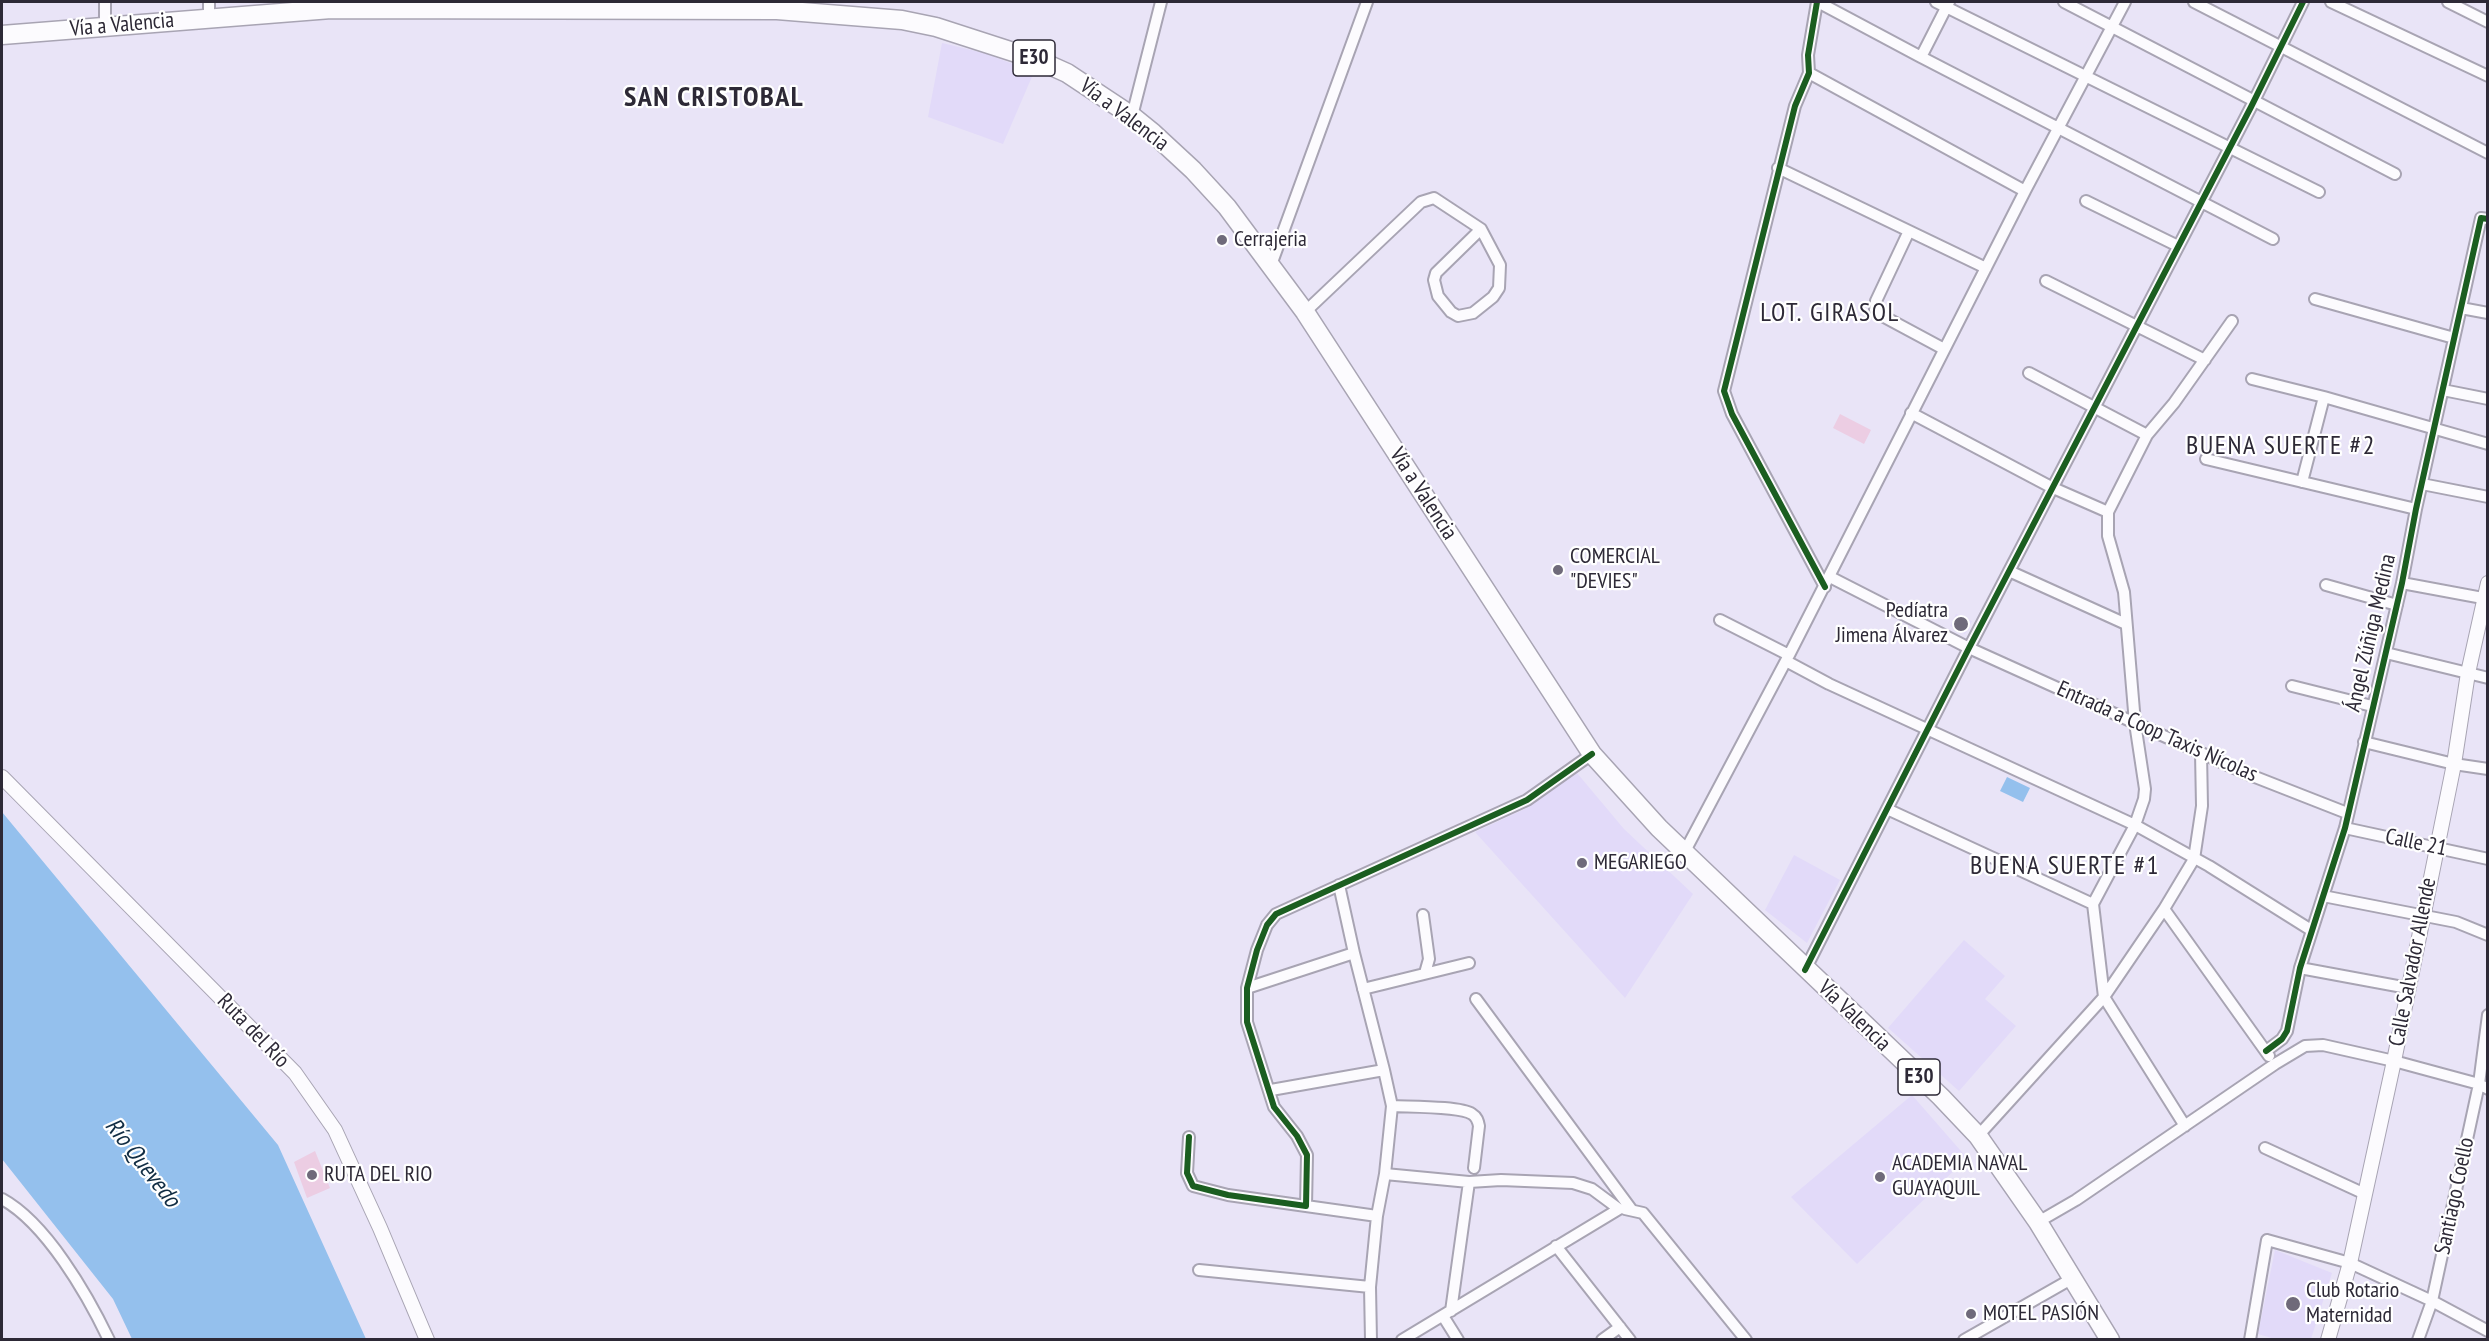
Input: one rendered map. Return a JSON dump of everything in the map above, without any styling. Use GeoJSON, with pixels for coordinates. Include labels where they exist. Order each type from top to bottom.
{"type":"FeatureCollection","features":[{"type":"Feature","properties":{"kind":"highway","name":"Vía a Valencia"},"geometry":{"type":"LineString","coordinates":[[2,35],[105,26],[209,10],[331,5],[778,6],[902,20],[956,33],[1038,60],[1067,73],[1154,133],[1210,187],[1305,312],[1592,754],[1684,853]]}},
{"type":"Feature","properties":{"kind":"highway","name":"Vía Valencia"},"geometry":{"type":"LineString","coordinates":[[1684,853],[1941,1097],[1978,1136],[2038,1222],[2110,1340]]}},
{"type":"Feature","properties":{"kind":"street"},"geometry":{"type":"LineString","coordinates":[[105,2],[105,26]]}},
{"type":"Feature","properties":{"kind":"street"},"geometry":{"type":"LineString","coordinates":[[1132,116],[1161,2]]}},
{"type":"Feature","properties":{"kind":"street"},"geometry":{"type":"LineString","coordinates":[[1271,265],[1367,2]]}},
{"type":"Feature","properties":{"kind":"street"},"geometry":{"type":"LineString","coordinates":[[1828,582],[1732,414],[1724,391],[1778,168],[1795,106],[1809,73],[1808,54],[1818,2],[2273,239]]}},
{"type":"Feature","properties":{"kind":"street"},"geometry":{"type":"LineString","coordinates":[[2064,2],[2396,174]]}},
{"type":"Feature","properties":{"kind":"street"},"geometry":{"type":"LineString","coordinates":[[1684,853],[1828,582],[1911,413],[2125,2]]}},
{"type":"Feature","properties":{"kind":"street"},"geometry":{"type":"LineString","coordinates":[[2194,2],[2487,153]]}},
{"type":"Feature","properties":{"kind":"street"},"geometry":{"type":"LineString","coordinates":[[1805,969],[2051,487],[2254,101],[2303,2]]}},
{"type":"Feature","properties":{"kind":"street"},"geometry":{"type":"LineString","coordinates":[[2331,2],[2487,76]]}},
{"type":"Feature","properties":{"kind":"street"},"geometry":{"type":"LineString","coordinates":[[2448,2],[2487,22]]}},
{"type":"Feature","properties":{"kind":"street"},"geometry":{"type":"LineString","coordinates":[[1921,57],[1944,3],[2319,192]]}},
{"type":"Feature","properties":{"kind":"street"},"geometry":{"type":"LineString","coordinates":[[1809,73],[2025,191]]}},
{"type":"Feature","properties":{"kind":"street"},"geometry":{"type":"LineString","coordinates":[[1778,168],[1986,268]]}},
{"type":"Feature","properties":{"kind":"street"},"geometry":{"type":"LineString","coordinates":[[1305,312],[1421,202],[1428,198],[1438,200],[1481,229],[1500,265],[1499,288],[1493,297],[1473,313],[1458,316],[1450,312],[1438,296],[1434,280],[1436,273],[1481,229]]}},
{"type":"Feature","properties":{"kind":"street"},"geometry":{"type":"LineString","coordinates":[[2086,201],[2178,246]]}},
{"type":"Feature","properties":{"kind":"street","name":"Ángel Zúñiga Medina"},"geometry":{"type":"LineString","coordinates":[[2266,1051],[2287,1031],[2300,968],[2345,828],[2402,583],[2416,509],[2481,218],[2487,219]]}},
{"type":"Feature","properties":{"kind":"street"},"geometry":{"type":"LineString","coordinates":[[1909,231],[1876,301],[1875,310],[1944,349]]}},
{"type":"Feature","properties":{"kind":"street"},"geometry":{"type":"LineString","coordinates":[[2046,281],[2205,360]]}},
{"type":"Feature","properties":{"kind":"street"},"geometry":{"type":"LineString","coordinates":[[2315,298],[2454,338]]}},
{"type":"Feature","properties":{"kind":"street"},"geometry":{"type":"LineString","coordinates":[[2461,308],[2487,313]]}},
{"type":"Feature","properties":{"kind":"street"},"geometry":{"type":"LineString","coordinates":[[2185,1126],[2104,997],[2093,904],[2135,825],[2145,789],[2135,723],[2124,592],[2108,536],[2108,512],[2147,435],[2174,403],[2232,321]]}},
{"type":"Feature","properties":{"kind":"street"},"geometry":{"type":"LineString","coordinates":[[2030,373],[2093,409],[2147,435]]}},
{"type":"Feature","properties":{"kind":"street"},"geometry":{"type":"LineString","coordinates":[[2252,379],[2324,397],[2487,444]]}},
{"type":"Feature","properties":{"kind":"street"},"geometry":{"type":"LineString","coordinates":[[2443,390],[2487,399]]}},
{"type":"Feature","properties":{"kind":"street"},"geometry":{"type":"LineString","coordinates":[[2302,482],[2324,397]]}},
{"type":"Feature","properties":{"kind":"street"},"geometry":{"type":"LineString","coordinates":[[1911,413],[2051,487],[2108,512]]}},
{"type":"Feature","properties":{"kind":"street"},"geometry":{"type":"LineString","coordinates":[[2206,459],[2416,509]]}},
{"type":"Feature","properties":{"kind":"street"},"geometry":{"type":"LineString","coordinates":[[2422,484],[2487,497]]}},
{"type":"Feature","properties":{"kind":"street"},"geometry":{"type":"LineString","coordinates":[[2009,571],[2126,624]]}},
{"type":"Feature","properties":{"kind":"street","name":"Entrada a Coop Taxis Nícolas"},"geometry":{"type":"LineString","coordinates":[[1828,582],[2250,775],[2347,813]]}},
{"type":"Feature","properties":{"kind":"street","name":"Calle Salvador Allende"},"geometry":{"type":"LineString","coordinates":[[2328,1340],[2350,1263],[2394,1061],[2435,847],[2454,764],[2468,673],[2486,598],[2487,582]]}},
{"type":"Feature","properties":{"kind":"street"},"geometry":{"type":"LineString","coordinates":[[2402,583],[2486,598]]}},
{"type":"Feature","properties":{"kind":"street"},"geometry":{"type":"LineString","coordinates":[[2326,585],[2397,604]]}},
{"type":"Feature","properties":{"kind":"street"},"geometry":{"type":"LineString","coordinates":[[1719,620],[1829,684],[2135,825],[2312,930]]}},
{"type":"Feature","properties":{"kind":"street"},"geometry":{"type":"LineString","coordinates":[[2386,654],[2487,678]]}},
{"type":"Feature","properties":{"kind":"street"},"geometry":{"type":"LineString","coordinates":[[2292,686],[2372,706]]}},
{"type":"Feature","properties":{"kind":"street"},"geometry":{"type":"LineString","coordinates":[[2364,742],[2454,764],[2487,769]]}},
{"type":"Feature","properties":{"kind":"street"},"geometry":{"type":"LineString","coordinates":[[1978,1136],[2104,997],[2164,909],[2194,859],[2202,806],[2201,753]]}},
{"type":"Feature","properties":{"kind":"street"},"geometry":{"type":"LineString","coordinates":[[1306,1206],[1307,1155],[1297,1136],[1274,1107],[1249,1032],[1247,988],[1257,950],[1270,918],[1527,800],[1592,754]]}},
{"type":"Feature","properties":{"kind":"street","name":"Ruta del Río"},"geometry":{"type":"LineString","coordinates":[[2,777],[302,1082],[335,1130],[380,1228],[427,1340]]}},
{"type":"Feature","properties":{"kind":"street"},"geometry":{"type":"LineString","coordinates":[[1887,809],[2093,904]]}},
{"type":"Feature","properties":{"kind":"street","name":"Calle 21"},"geometry":{"type":"LineString","coordinates":[[2345,828],[2487,859]]}},
{"type":"Feature","properties":{"kind":"street"},"geometry":{"type":"LineString","coordinates":[[1339,885],[1392,1106],[1370,1287],[1371,1340]]}},
{"type":"Feature","properties":{"kind":"street"},"geometry":{"type":"LineString","coordinates":[[2323,896],[2456,922],[2487,935]]}},
{"type":"Feature","properties":{"kind":"street"},"geometry":{"type":"LineString","coordinates":[[2164,909],[2275,1064]]}},
{"type":"Feature","properties":{"kind":"street"},"geometry":{"type":"LineString","coordinates":[[1423,915],[1429,959],[1425,973]]}},
{"type":"Feature","properties":{"kind":"street"},"geometry":{"type":"LineString","coordinates":[[1247,988],[1354,953]]}},
{"type":"Feature","properties":{"kind":"street"},"geometry":{"type":"LineString","coordinates":[[1363,989],[1469,963]]}},
{"type":"Feature","properties":{"kind":"street"},"geometry":{"type":"LineString","coordinates":[[2300,968],[2408,988]]}},
{"type":"Feature","properties":{"kind":"street"},"geometry":{"type":"LineString","coordinates":[[1476,999],[1631,1209]]}},
{"type":"Feature","properties":{"kind":"street","name":"Santiago Coello"},"geometry":{"type":"LineString","coordinates":[[2418,1340],[2432,1301],[2483,1087],[2487,1016]]}},
{"type":"Feature","properties":{"kind":"street"},"geometry":{"type":"LineString","coordinates":[[2038,1222],[2076,1200],[2275,1064],[2305,1046],[2313,1044],[2332,1046],[2483,1087]]}},
{"type":"Feature","properties":{"kind":"street"},"geometry":{"type":"LineString","coordinates":[[1270,1090],[1384,1070]]}},
{"type":"Feature","properties":{"kind":"street"},"geometry":{"type":"LineString","coordinates":[[1392,1106],[1456,1110],[1473,1115],[1478,1120],[1479,1126],[1474,1168]]}},
{"type":"Feature","properties":{"kind":"street"},"geometry":{"type":"LineString","coordinates":[[1189,1137],[1187,1173],[1193,1186],[1228,1196],[1377,1216]]}},
{"type":"Feature","properties":{"kind":"street"},"geometry":{"type":"LineString","coordinates":[[2265,1148],[2365,1194]]}},
{"type":"Feature","properties":{"kind":"street"},"geometry":{"type":"LineString","coordinates":[[1385,1174],[1469,1182],[1510,1180],[1614,1186]]}},
{"type":"Feature","properties":{"kind":"street"},"geometry":{"type":"LineString","coordinates":[[1458,1340],[1447,1313],[1469,1182]]}},
{"type":"Feature","properties":{"kind":"street"},"geometry":{"type":"LineString","coordinates":[[1573,1183],[1592,1190],[1619,1209]]}},
{"type":"Feature","properties":{"kind":"street"},"geometry":{"type":"LineString","coordinates":[[2,1199],[12,1204],[54,1246],[109,1340]]}},
{"type":"Feature","properties":{"kind":"street"},"geometry":{"type":"LineString","coordinates":[[1402,1340],[1619,1209],[1631,1209],[1643,1213],[1746,1340]]}},
{"type":"Feature","properties":{"kind":"street"},"geometry":{"type":"LineString","coordinates":[[2250,1340],[2267,1240],[2350,1263],[2432,1301],[2487,1330]]}},
{"type":"Feature","properties":{"kind":"street"},"geometry":{"type":"LineString","coordinates":[[1556,1246],[1630,1340]]}},
{"type":"Feature","properties":{"kind":"street"},"geometry":{"type":"LineString","coordinates":[[1199,1270],[1370,1287]]}},
{"type":"Feature","properties":{"kind":"street"},"geometry":{"type":"LineString","coordinates":[[1964,1340],[2073,1278]]}},
{"type":"Feature","properties":{"kind":"street"},"geometry":{"type":"LineString","coordinates":[[1602,1340],[1620,1327]]}},
{"type":"Feature","properties":{"kind":"shaded area"},"geometry":{"type":"Polygon","coordinates":[[[942,43],[984,53],[1034,72],[1003,144],[928,117],[942,43]]]}},
{"type":"Feature","properties":{"kind":"shaded area"},"geometry":{"type":"Polygon","coordinates":[[[1840,414],[1871,430],[1864,444],[1833,428],[1840,414]]]}},
{"type":"Feature","properties":{"kind":"shaded area","name":"Pedíatra Jimena Álvarez"},"geometry":{"type":"Polygon","coordinates":[[[1956,614],[1972,621],[1965,634],[1950,626],[1956,614]]]}},
{"type":"Feature","properties":{"kind":"shaded area","name":"MEGARIEGO"},"geometry":{"type":"Polygon","coordinates":[[[1577,773],[1624,829],[1693,894],[1625,998],[1475,832],[1525,809],[1577,773]]]}},
{"type":"Feature","properties":{"kind":"shaded area"},"geometry":{"type":"Polygon","coordinates":[[[1794,855],[1840,880],[1807,943],[1765,910],[1794,855]]]}},
{"type":"Feature","properties":{"kind":"shaded area"},"geometry":{"type":"Polygon","coordinates":[[[1964,940],[2005,976],[1985,999],[2016,1026],[1959,1091],[1888,1028],[1964,940]]]}},
{"type":"Feature","properties":{"kind":"shaded area","name":"ACADEMIA NAVAL GUAYAQUIL"},"geometry":{"type":"Polygon","coordinates":[[[1912,1095],[1967,1158],[1857,1264],[1791,1197],[1912,1095]]]}},
{"type":"Feature","properties":{"kind":"shaded area","name":"RUTA DEL RIO"},"geometry":{"type":"Polygon","coordinates":[[[315,1151],[330,1188],[307,1198],[294,1162],[315,1151]]]}},
{"type":"Feature","properties":{"kind":"shaded area","name":"Club Rotario Maternidad"},"geometry":{"type":"Polygon","coordinates":[[[2275,1250],[2332,1273],[2311,1339],[2275,1339],[2258,1334],[2275,1250]]]}},
{"type":"Feature","properties":{"kind":"water"},"geometry":{"type":"Polygon","coordinates":[[[2007,777],[2030,788],[2023,802],[2000,791],[2007,777]]]}},
{"type":"Feature","properties":{"kind":"water","name":"Río Quevedo"},"geometry":{"type":"Polygon","coordinates":[[[2,812],[278,1145],[366,1339],[132,1339],[113,1299],[2,1159],[2,812]]]}},
{"type":"Feature","properties":{"kind":"cycle path"},"geometry":{"type":"LineString","coordinates":[[1817,2],[1808,55],[1809,73],[1795,106],[1724,391],[1732,414],[1825,587]]}},
{"type":"Feature","properties":{"kind":"cycle path"},"geometry":{"type":"LineString","coordinates":[[1805,970],[2303,2]]}},
{"type":"Feature","properties":{"kind":"cycle path"},"geometry":{"type":"LineString","coordinates":[[2266,1051],[2282,1039],[2287,1031],[2300,968],[2345,828],[2402,583],[2416,509],[2481,218],[2488,219]]}},
{"type":"Feature","properties":{"kind":"cycle path"},"geometry":{"type":"LineString","coordinates":[[1189,1137],[1187,1173],[1193,1186],[1228,1195],[1306,1206],[1307,1155],[1297,1136],[1274,1107],[1247,1022],[1247,988],[1257,950],[1267,925],[1276,914],[1527,800],[1592,754]]}},
{"type":"Feature","properties":{"kind":"place","name":"Cerrajeria"},"geometry":{"type":"Point","coordinates":[1222,240]}},
{"type":"Feature","properties":{"kind":"place","name":"COMERCIAL \"DEVIES\""},"geometry":{"type":"Point","coordinates":[1558,570]}},
{"type":"Feature","properties":{"kind":"place","name":"Pedíatra Jimena Álvarez"},"geometry":{"type":"Point","coordinates":[1961,624]}},
{"type":"Feature","properties":{"kind":"place","name":"MEGARIEGO"},"geometry":{"type":"Point","coordinates":[1582,863]}},
{"type":"Feature","properties":{"kind":"place","name":"RUTA DEL RIO"},"geometry":{"type":"Point","coordinates":[312,1175]}},
{"type":"Feature","properties":{"kind":"place","name":"ACADEMIA NAVAL GUAYAQUIL"},"geometry":{"type":"Point","coordinates":[1880,1177]}},
{"type":"Feature","properties":{"kind":"place","name":"Club Rotario Maternidad"},"geometry":{"type":"Point","coordinates":[2293,1304]}},
{"type":"Feature","properties":{"kind":"place","name":"MOTEL PASIÓN"},"geometry":{"type":"Point","coordinates":[1971,1314]}},
{"type":"Feature","properties":{"kind":"district","name":"SAN CRISTOBAL"},"geometry":{"type":"Point","coordinates":[714,98]}},
{"type":"Feature","properties":{"kind":"district","name":"LOT. GIRASOL"},"geometry":{"type":"Point","coordinates":[1830,314]}},
{"type":"Feature","properties":{"kind":"district","name":"BUENA SUERTE #2"},"geometry":{"type":"Point","coordinates":[2281,447]}},
{"type":"Feature","properties":{"kind":"district","name":"BUENA SUERTE #1"},"geometry":{"type":"Point","coordinates":[2065,867]}}]}
